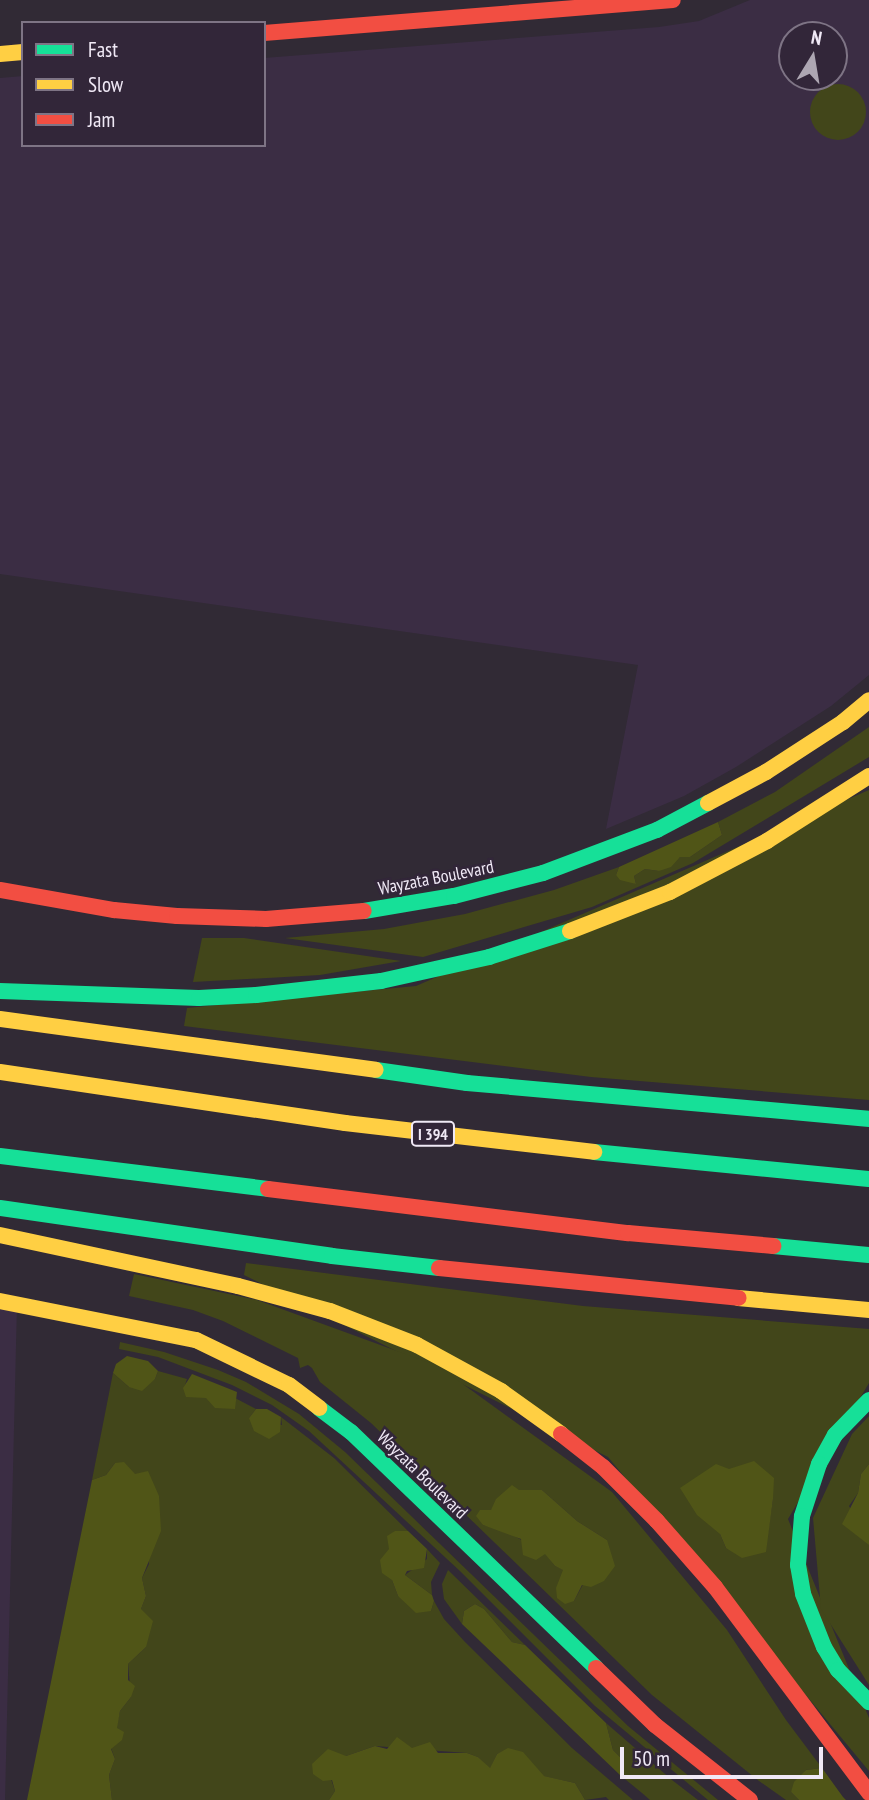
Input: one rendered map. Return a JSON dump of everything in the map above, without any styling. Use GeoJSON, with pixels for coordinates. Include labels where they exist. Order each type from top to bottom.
{"type":"FeatureCollection","features":[{"type":"Feature","properties":{"kind":"main road"},"geometry":{"type":"LineString","coordinates":[[266,33],[673,0]]}},
{"type":"Feature","properties":{"kind":"main road"},"geometry":{"type":"LineString","coordinates":[[0,54],[21,52]]}},
{"type":"Feature","properties":{"kind":"main road","name":"Wayzata Boulevard"},"geometry":{"type":"LineString","coordinates":[[0,890],[114,910],[177,916],[266,919],[371,910],[454,896],[543,873],[657,830],[766,772],[843,722],[869,700]]}},
{"type":"Feature","properties":{"kind":"main road"},"geometry":{"type":"LineString","coordinates":[[0,991],[173,998],[256,995],[381,981],[449,967],[546,940],[670,892],[767,841],[869,776]]}},
{"type":"Feature","properties":{"kind":"main road"},"geometry":{"type":"LineString","coordinates":[[0,1019],[467,1083],[869,1119]]}},
{"type":"Feature","properties":{"kind":"main road","name":"I 394"},"geometry":{"type":"LineString","coordinates":[[0,1072],[480,1140],[869,1179]]}},
{"type":"Feature","properties":{"kind":"main road"},"geometry":{"type":"LineString","coordinates":[[0,1156],[628,1233],[869,1255]]}},
{"type":"Feature","properties":{"kind":"main road"},"geometry":{"type":"LineString","coordinates":[[0,1208],[346,1257],[675,1293],[869,1310]]}},
{"type":"Feature","properties":{"kind":"main road"},"geometry":{"type":"LineString","coordinates":[[0,1235],[238,1286],[330,1311],[417,1345],[501,1391],[603,1467],[657,1521],[715,1587],[869,1793]]}},
{"type":"Feature","properties":{"kind":"main road","name":"Wayzata Boulevard"},"geometry":{"type":"LineString","coordinates":[[0,1301],[196,1340],[228,1353],[289,1385],[351,1432],[655,1725],[750,1800]]}},
{"type":"Feature","properties":{"kind":"main road"},"geometry":{"type":"LineString","coordinates":[[869,1399],[835,1435],[819,1464],[802,1516],[799,1565],[803,1594],[824,1647],[838,1670],[869,1702]]}},
{"type":"Feature","properties":{"kind":"shaded area"},"geometry":{"type":"Polygon","coordinates":[[[750,0],[869,0],[869,675],[831,706],[736,767],[684,796],[606,829],[638,665],[0,574],[0,78],[21,76],[21,147],[266,147],[266,58],[659,27],[699,21],[750,0]]]}},
{"type":"Feature","properties":{"kind":"shaded area"},"geometry":{"type":"Polygon","coordinates":[[[0,1301],[17,1304],[5,1800],[0,1800],[0,1301]]]}},
{"type":"Feature","properties":{"kind":"green space"},"geometry":{"type":"Polygon","coordinates":[[[848,86],[858,92],[866,107],[866,117],[861,128],[843,140],[833,140],[822,135],[810,117],[810,107],[818,92],[848,91],[848,86]]]}},
{"type":"Feature","properties":{"kind":"green space"},"geometry":{"type":"Polygon","coordinates":[[[869,727],[869,757],[693,863],[592,907],[423,957],[285,938],[384,929],[465,914],[554,890],[619,867],[616,875],[636,884],[634,876],[645,869],[659,871],[680,857],[690,857],[722,835],[718,822],[775,792],[869,727]]]}},
{"type":"Feature","properties":{"kind":"green space"},"geometry":{"type":"Polygon","coordinates":[[[869,790],[869,1100],[591,1077],[184,1026],[187,1008],[416,986],[869,790]]]}},
{"type":"Feature","properties":{"kind":"green space"},"geometry":{"type":"Polygon","coordinates":[[[718,822],[722,835],[690,857],[680,857],[671,867],[659,871],[645,869],[634,876],[636,884],[620,880],[616,875],[619,867],[718,822]]]}},
{"type":"Feature","properties":{"kind":"green space"},"geometry":{"type":"Polygon","coordinates":[[[202,938],[244,938],[401,961],[320,975],[193,982],[202,938]]]}},
{"type":"Feature","properties":{"kind":"green space"},"geometry":{"type":"Polygon","coordinates":[[[246,1263],[583,1306],[869,1329],[869,1383],[788,1519],[869,1718],[869,1771],[608,1457],[244,1275],[246,1263]],[[773,1499],[720,1534],[726,1548],[765,1552],[773,1499]]]}},
{"type":"Feature","properties":{"kind":"green space"},"geometry":{"type":"Polygon","coordinates":[[[134,1274],[257,1300],[438,1366],[612,1492],[727,1630],[786,1720],[822,1768],[806,1770],[791,1792],[799,1800],[786,1800],[652,1695],[371,1423],[320,1382],[312,1368],[308,1365],[300,1368],[298,1358],[223,1321],[193,1310],[129,1296],[134,1274]],[[519,1490],[491,1510],[480,1510],[483,1525],[507,1532],[545,1553],[555,1566],[564,1570],[574,1601],[607,1540],[577,1521],[542,1490],[519,1490]]]}},
{"type":"Feature","properties":{"kind":"green space"},"geometry":{"type":"Polygon","coordinates":[[[120,1342],[164,1352],[218,1370],[246,1382],[299,1414],[345,1452],[628,1726],[718,1800],[708,1800],[595,1706],[461,1572],[309,1431],[272,1405],[232,1385],[158,1357],[119,1349],[120,1342]]]}},
{"type":"Feature","properties":{"kind":"green space"},"geometry":{"type":"Polygon","coordinates":[[[127,1356],[148,1361],[158,1371],[155,1379],[142,1391],[129,1387],[113,1373],[116,1364],[127,1356]]]}},
{"type":"Feature","properties":{"kind":"green space"},"geometry":{"type":"Polygon","coordinates":[[[158,1371],[187,1379],[184,1388],[235,1398],[256,1409],[249,1418],[282,1425],[281,1417],[334,1458],[408,1531],[395,1531],[389,1549],[392,1580],[398,1596],[431,1611],[434,1601],[444,1619],[465,1642],[572,1748],[633,1800],[609,1800],[606,1797],[585,1800],[575,1783],[543,1776],[508,1749],[497,1754],[490,1769],[478,1757],[467,1753],[375,1746],[346,1756],[331,1779],[335,1791],[329,1800],[112,1800],[109,1775],[115,1759],[111,1748],[120,1711],[131,1697],[128,1664],[146,1647],[141,1609],[146,1596],[142,1578],[149,1564],[135,1475],[115,1463],[106,1475],[92,1480],[113,1373],[129,1387],[155,1379],[158,1371]]]}},
{"type":"Feature","properties":{"kind":"green space"},"geometry":{"type":"Polygon","coordinates":[[[192,1374],[237,1392],[235,1409],[215,1408],[206,1398],[186,1397],[183,1388],[192,1374]]]}},
{"type":"Feature","properties":{"kind":"green space"},"geometry":{"type":"Polygon","coordinates":[[[256,1409],[267,1409],[281,1417],[280,1432],[269,1439],[254,1431],[249,1418],[256,1409]]]}},
{"type":"Feature","properties":{"kind":"green space"},"geometry":{"type":"Polygon","coordinates":[[[869,1416],[869,1464],[861,1474],[858,1493],[849,1506],[869,1545],[869,1685],[821,1609],[813,1518],[852,1434],[869,1416]]]}},
{"type":"Feature","properties":{"kind":"green space"},"geometry":{"type":"Polygon","coordinates":[[[754,1461],[774,1478],[773,1499],[766,1552],[742,1558],[726,1548],[720,1534],[697,1515],[680,1488],[716,1464],[729,1469],[754,1461]]]}},
{"type":"Feature","properties":{"kind":"green space"},"geometry":{"type":"Polygon","coordinates":[[[124,1462],[135,1474],[148,1471],[159,1496],[161,1531],[142,1578],[146,1596],[141,1609],[153,1621],[146,1647],[128,1664],[128,1680],[135,1686],[131,1697],[120,1711],[117,1728],[124,1732],[122,1740],[111,1749],[115,1759],[109,1775],[112,1800],[27,1800],[92,1480],[106,1475],[115,1463],[124,1462]]]}},
{"type":"Feature","properties":{"kind":"green space"},"geometry":{"type":"Polygon","coordinates":[[[869,1464],[869,1545],[842,1524],[858,1493],[861,1474],[869,1464]]]}},
{"type":"Feature","properties":{"kind":"green space"},"geometry":{"type":"Polygon","coordinates":[[[512,1485],[519,1490],[542,1490],[577,1521],[607,1540],[615,1566],[604,1581],[591,1587],[582,1585],[574,1601],[565,1604],[557,1598],[556,1588],[563,1570],[555,1566],[545,1554],[536,1560],[523,1555],[521,1539],[483,1525],[476,1516],[480,1510],[491,1510],[496,1499],[512,1485]]]}},
{"type":"Feature","properties":{"kind":"green space"},"geometry":{"type":"Polygon","coordinates":[[[395,1531],[408,1531],[427,1549],[424,1568],[407,1571],[405,1575],[432,1595],[434,1601],[431,1611],[416,1613],[398,1596],[392,1580],[382,1573],[380,1560],[389,1549],[387,1536],[395,1531]]]}},
{"type":"Feature","properties":{"kind":"green space"},"geometry":{"type":"Polygon","coordinates":[[[427,1549],[440,1563],[431,1582],[432,1595],[405,1575],[427,1559],[427,1549]]]}},
{"type":"Feature","properties":{"kind":"green space"},"geometry":{"type":"Polygon","coordinates":[[[448,1570],[525,1645],[512,1642],[484,1609],[475,1604],[464,1611],[462,1624],[444,1599],[442,1584],[448,1570]]]}},
{"type":"Feature","properties":{"kind":"green space"},"geometry":{"type":"Polygon","coordinates":[[[475,1604],[484,1609],[512,1642],[525,1645],[606,1723],[613,1750],[623,1760],[620,1775],[462,1624],[464,1611],[475,1604]]]}},
{"type":"Feature","properties":{"kind":"green space"},"geometry":{"type":"Polygon","coordinates":[[[606,1723],[698,1800],[650,1800],[620,1775],[623,1760],[613,1750],[606,1723]]]}},
{"type":"Feature","properties":{"kind":"green space"},"geometry":{"type":"Polygon","coordinates":[[[397,1737],[412,1748],[430,1742],[438,1753],[467,1753],[478,1757],[490,1768],[497,1754],[508,1748],[523,1752],[544,1776],[575,1783],[585,1800],[329,1800],[335,1791],[332,1780],[323,1781],[313,1774],[312,1764],[328,1749],[346,1756],[375,1746],[387,1749],[397,1737]]]}},
{"type":"Feature","properties":{"kind":"green space"},"geometry":{"type":"Polygon","coordinates":[[[822,1768],[846,1800],[799,1800],[791,1792],[794,1782],[806,1770],[822,1768]]]}},
{"type":"Feature","properties":{"kind":"traffic: fast"},"geometry":{"type":"LineString","coordinates":[[364,911],[454,896],[543,873],[657,830],[708,803]]}},
{"type":"Feature","properties":{"kind":"traffic: fast"},"geometry":{"type":"LineString","coordinates":[[0,991],[199,998],[256,995],[381,981],[489,957],[570,931]]}},
{"type":"Feature","properties":{"kind":"traffic: fast"},"geometry":{"type":"LineString","coordinates":[[376,1070],[467,1083],[869,1119]]}},
{"type":"Feature","properties":{"kind":"traffic: fast"},"geometry":{"type":"LineString","coordinates":[[594,1152],[869,1179]]}},
{"type":"Feature","properties":{"kind":"traffic: fast"},"geometry":{"type":"LineString","coordinates":[[0,1156],[268,1189]]}},
{"type":"Feature","properties":{"kind":"traffic: fast"},"geometry":{"type":"LineString","coordinates":[[0,1208],[332,1256],[439,1268]]}},
{"type":"Feature","properties":{"kind":"traffic: fast"},"geometry":{"type":"LineString","coordinates":[[773,1246],[869,1255]]}},
{"type":"Feature","properties":{"kind":"traffic: fast"},"geometry":{"type":"LineString","coordinates":[[869,1400],[835,1435],[819,1464],[802,1516],[798,1565],[803,1594],[824,1647],[838,1670],[869,1702]]}},
{"type":"Feature","properties":{"kind":"traffic: fast"},"geometry":{"type":"LineString","coordinates":[[319,1408],[351,1432],[596,1668]]}},
{"type":"Feature","properties":{"kind":"traffic: slow"},"geometry":{"type":"LineString","coordinates":[[0,54],[21,52]]}},
{"type":"Feature","properties":{"kind":"traffic: slow"},"geometry":{"type":"LineString","coordinates":[[708,803],[766,772],[843,722],[869,700]]}},
{"type":"Feature","properties":{"kind":"traffic: slow"},"geometry":{"type":"LineString","coordinates":[[570,931],[670,892],[767,841],[869,776]]}},
{"type":"Feature","properties":{"kind":"traffic: slow"},"geometry":{"type":"LineString","coordinates":[[0,1019],[376,1070]]}},
{"type":"Feature","properties":{"kind":"traffic: slow"},"geometry":{"type":"LineString","coordinates":[[0,1072],[345,1123],[594,1152]]}},
{"type":"Feature","properties":{"kind":"traffic: slow"},"geometry":{"type":"LineString","coordinates":[[0,1235],[238,1286],[330,1311],[417,1345],[501,1391],[561,1434]]}},
{"type":"Feature","properties":{"kind":"traffic: slow"},"geometry":{"type":"LineString","coordinates":[[738,1298],[869,1310]]}},
{"type":"Feature","properties":{"kind":"traffic: slow"},"geometry":{"type":"LineString","coordinates":[[0,1301],[196,1340],[289,1385],[319,1408]]}},
{"type":"Feature","properties":{"kind":"traffic: jam"},"geometry":{"type":"LineString","coordinates":[[266,33],[673,0]]}},
{"type":"Feature","properties":{"kind":"traffic: jam"},"geometry":{"type":"LineString","coordinates":[[0,890],[114,910],[177,916],[266,919],[364,911]]}},
{"type":"Feature","properties":{"kind":"traffic: jam"},"geometry":{"type":"LineString","coordinates":[[268,1189],[628,1233],[773,1246]]}},
{"type":"Feature","properties":{"kind":"traffic: jam"},"geometry":{"type":"LineString","coordinates":[[439,1268],[738,1298]]}},
{"type":"Feature","properties":{"kind":"traffic: jam"},"geometry":{"type":"LineString","coordinates":[[561,1434],[603,1467],[657,1521],[715,1587],[869,1793]]}},
{"type":"Feature","properties":{"kind":"traffic: jam"},"geometry":{"type":"LineString","coordinates":[[596,1668],[655,1725],[750,1800]]}}]}
